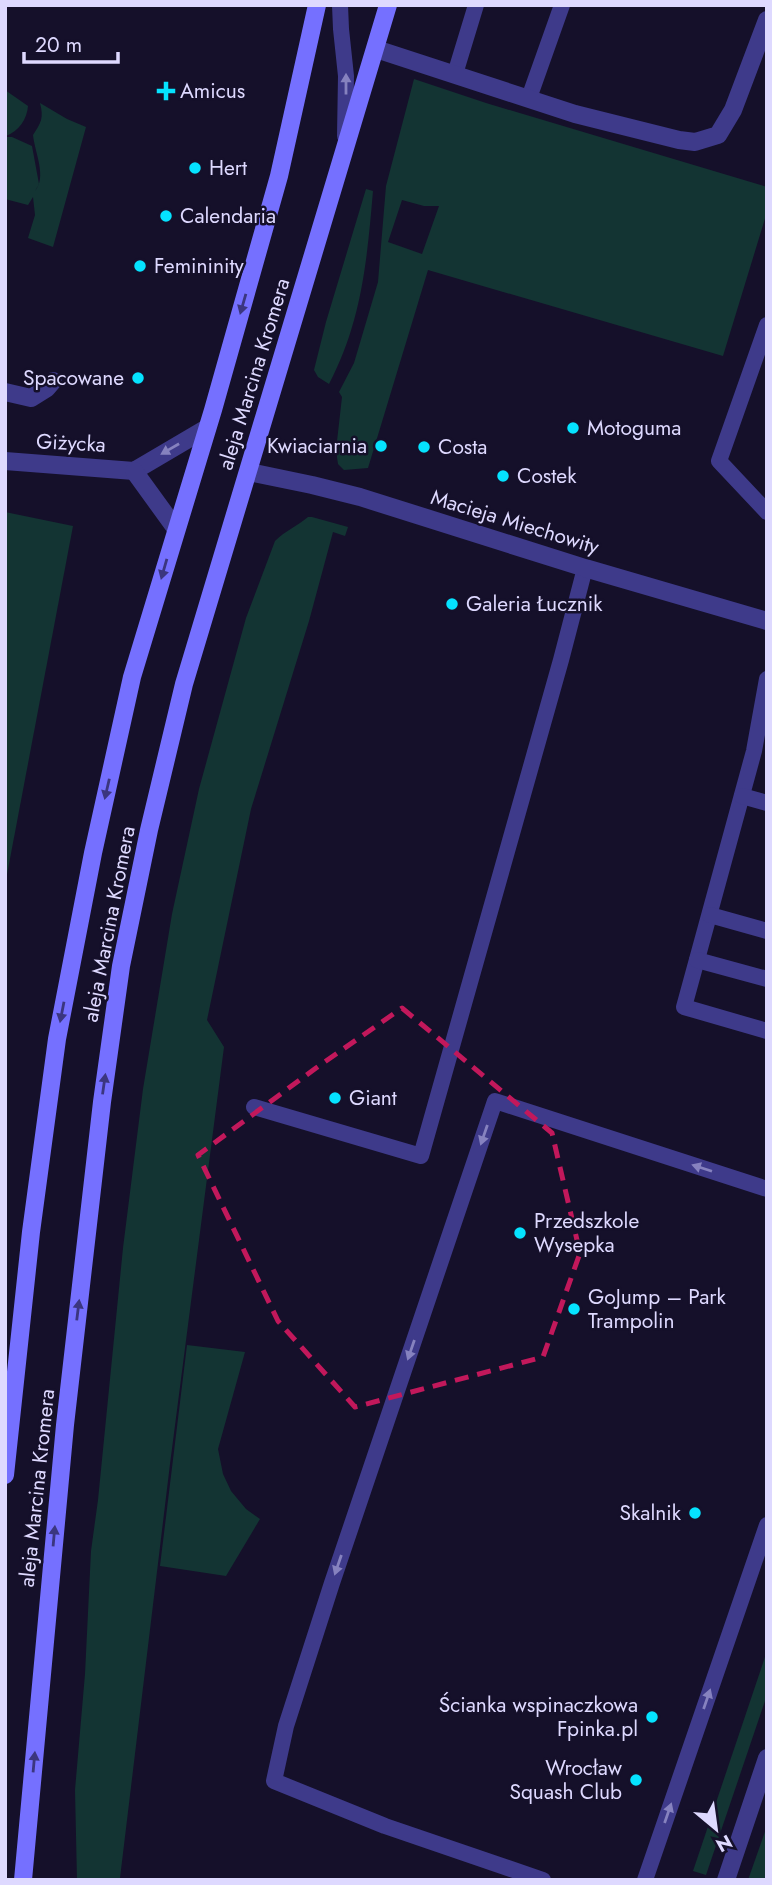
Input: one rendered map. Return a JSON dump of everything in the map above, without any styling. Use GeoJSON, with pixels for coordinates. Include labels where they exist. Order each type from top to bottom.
{"type":"FeatureCollection","features":[{"type":"Feature","properties":{"kind":"main road","name":"aleja Marcina Kromera"},"geometry":{"type":"LineString","coordinates":[[5,1475],[31,1232],[57,1039],[93,853],[132,677],[279,176],[317,5]]}},
{"type":"Feature","properties":{"kind":"main road","name":"aleja Marcina Kromera"},"geometry":{"type":"LineString","coordinates":[[23,1880],[66,1411],[102,1102],[121,966],[149,831],[184,684],[388,5]]}},
{"type":"Feature","properties":{"kind":"street"},"geometry":{"type":"LineString","coordinates":[[376,49],[575,114],[695,142],[718,135],[733,110],[767,20]]}},
{"type":"Feature","properties":{"kind":"street"},"geometry":{"type":"LineString","coordinates":[[5,391],[31,398],[53,381]]}},
{"type":"Feature","properties":{"kind":"street","name":"Giżycka"},"geometry":{"type":"LineString","coordinates":[[5,461],[134,471],[207,428]]}},
{"type":"Feature","properties":{"kind":"street","name":"Giżycka"},"geometry":{"type":"LineString","coordinates":[[134,471],[176,530]]}},
{"type":"Feature","properties":{"kind":"street","name":"Macieja Miechowity"},"geometry":{"type":"LineString","coordinates":[[249,472],[360,497],[585,568],[767,621]]}},
{"type":"Feature","properties":{"kind":"street"},"geometry":{"type":"LineString","coordinates":[[726,1880],[765,1768]]}},
{"type":"Feature","properties":{"kind":"lane"},"geometry":{"type":"LineString","coordinates":[[340,5],[346,76],[344,153]]}},
{"type":"Feature","properties":{"kind":"lane"},"geometry":{"type":"LineString","coordinates":[[454,74],[476,5]]}},
{"type":"Feature","properties":{"kind":"lane"},"geometry":{"type":"LineString","coordinates":[[529,98],[562,5]]}},
{"type":"Feature","properties":{"kind":"lane"},"geometry":{"type":"LineString","coordinates":[[767,325],[719,461],[767,512]]}},
{"type":"Feature","properties":{"kind":"lane"},"geometry":{"type":"LineString","coordinates":[[254,1107],[421,1156],[558,674],[585,568]]}},
{"type":"Feature","properties":{"kind":"lane"},"geometry":{"type":"LineString","coordinates":[[767,679],[754,751],[684,1007],[767,1031]]}},
{"type":"Feature","properties":{"kind":"lane"},"geometry":{"type":"LineString","coordinates":[[742,796],[767,803]]}},
{"type":"Feature","properties":{"kind":"lane"},"geometry":{"type":"LineString","coordinates":[[710,915],[767,931]]}},
{"type":"Feature","properties":{"kind":"lane"},"geometry":{"type":"LineString","coordinates":[[697,960],[767,979]]}},
{"type":"Feature","properties":{"kind":"lane"},"geometry":{"type":"LineString","coordinates":[[543,1880],[385,1826],[274,1781],[286,1726],[332,1583],[495,1101],[767,1189]]}},
{"type":"Feature","properties":{"kind":"lane"},"geometry":{"type":"LineString","coordinates":[[645,1880],[767,1525]]}},
{"type":"Feature","properties":{"kind":"highlighted area"},"geometry":{"type":"Polygon","coordinates":[[[402,1008],[552,1133],[580,1253],[543,1357],[355,1407],[278,1321],[198,1155],[402,1008]]]}},
{"type":"Feature","properties":{"kind":"green space"},"geometry":{"type":"Polygon","coordinates":[[[414,79],[767,187],[767,212],[723,356],[428,270],[368,468],[344,470],[338,464],[336,450],[342,397],[339,392],[354,363],[378,282],[386,186],[414,79]],[[402,200],[388,242],[422,254],[439,206],[424,206],[402,200]]]}},
{"type":"Feature","properties":{"kind":"green space"},"geometry":{"type":"Polygon","coordinates":[[[5,90],[28,106],[22,124],[6,136],[5,90]]]}},
{"type":"Feature","properties":{"kind":"green space"},"geometry":{"type":"Polygon","coordinates":[[[40,103],[86,127],[53,247],[28,238],[35,215],[33,197],[28,205],[5,199],[5,137],[12,137],[32,146],[39,183],[40,172],[33,135],[41,120],[40,103]]]}},
{"type":"Feature","properties":{"kind":"green space"},"geometry":{"type":"Polygon","coordinates":[[[366,189],[373,191],[361,290],[349,337],[329,384],[318,377],[314,370],[366,189]]]}},
{"type":"Feature","properties":{"kind":"green space"},"geometry":{"type":"Polygon","coordinates":[[[5,512],[73,526],[5,885],[5,512]]]}},
{"type":"Feature","properties":{"kind":"green space"},"geometry":{"type":"Polygon","coordinates":[[[308,517],[348,527],[345,536],[333,532],[309,621],[251,809],[207,1020],[224,1047],[120,1878],[125,1880],[77,1880],[75,1790],[85,1674],[91,1551],[143,1089],[172,914],[199,789],[246,618],[275,541],[308,517]]]}},
{"type":"Feature","properties":{"kind":"green space"},"geometry":{"type":"Polygon","coordinates":[[[187,1345],[245,1352],[218,1449],[223,1474],[231,1491],[246,1509],[260,1519],[226,1576],[160,1566],[187,1345]]]}},
{"type":"Feature","properties":{"kind":"green space"},"geometry":{"type":"Polygon","coordinates":[[[767,1651],[767,1695],[706,1875],[693,1871],[767,1651]]]}},
{"type":"Feature","properties":{"kind":"green space"},"geometry":{"type":"Polygon","coordinates":[[[767,1826],[767,1873],[764,1880],[748,1880],[767,1826]]]}},
{"type":"Feature","properties":{"kind":"place","name":"Amicus"},"geometry":{"type":"Point","coordinates":[166,91]}},
{"type":"Feature","properties":{"kind":"place","name":"Hert"},"geometry":{"type":"Point","coordinates":[195,168]}},
{"type":"Feature","properties":{"kind":"place","name":"Calendaria"},"geometry":{"type":"Point","coordinates":[166,216]}},
{"type":"Feature","properties":{"kind":"place","name":"Femininity"},"geometry":{"type":"Point","coordinates":[140,266]}},
{"type":"Feature","properties":{"kind":"place","name":"Spacowane"},"geometry":{"type":"Point","coordinates":[138,378]}},
{"type":"Feature","properties":{"kind":"place","name":"Motoguma"},"geometry":{"type":"Point","coordinates":[573,428]}},
{"type":"Feature","properties":{"kind":"place","name":"Kwiaciarnia"},"geometry":{"type":"Point","coordinates":[381,446]}},
{"type":"Feature","properties":{"kind":"place","name":"Costa"},"geometry":{"type":"Point","coordinates":[424,447]}},
{"type":"Feature","properties":{"kind":"place","name":"Costek"},"geometry":{"type":"Point","coordinates":[503,476]}},
{"type":"Feature","properties":{"kind":"place","name":"Galeria Łucznik"},"geometry":{"type":"Point","coordinates":[452,604]}},
{"type":"Feature","properties":{"kind":"place","name":"Giant"},"geometry":{"type":"Point","coordinates":[335,1098]}},
{"type":"Feature","properties":{"kind":"place","name":"Przedszkole Wysepka"},"geometry":{"type":"Point","coordinates":[520,1233]}},
{"type":"Feature","properties":{"kind":"place","name":"GoJump – Park Trampolin"},"geometry":{"type":"Point","coordinates":[574,1309]}},
{"type":"Feature","properties":{"kind":"place","name":"Skalnik"},"geometry":{"type":"Point","coordinates":[695,1513]}},
{"type":"Feature","properties":{"kind":"place","name":"Ścianka wspinaczkowa Fpinka.pl"},"geometry":{"type":"Point","coordinates":[652,1717]}},
{"type":"Feature","properties":{"kind":"place","name":"Wrocław Squash Club"},"geometry":{"type":"Point","coordinates":[636,1780]}}]}
